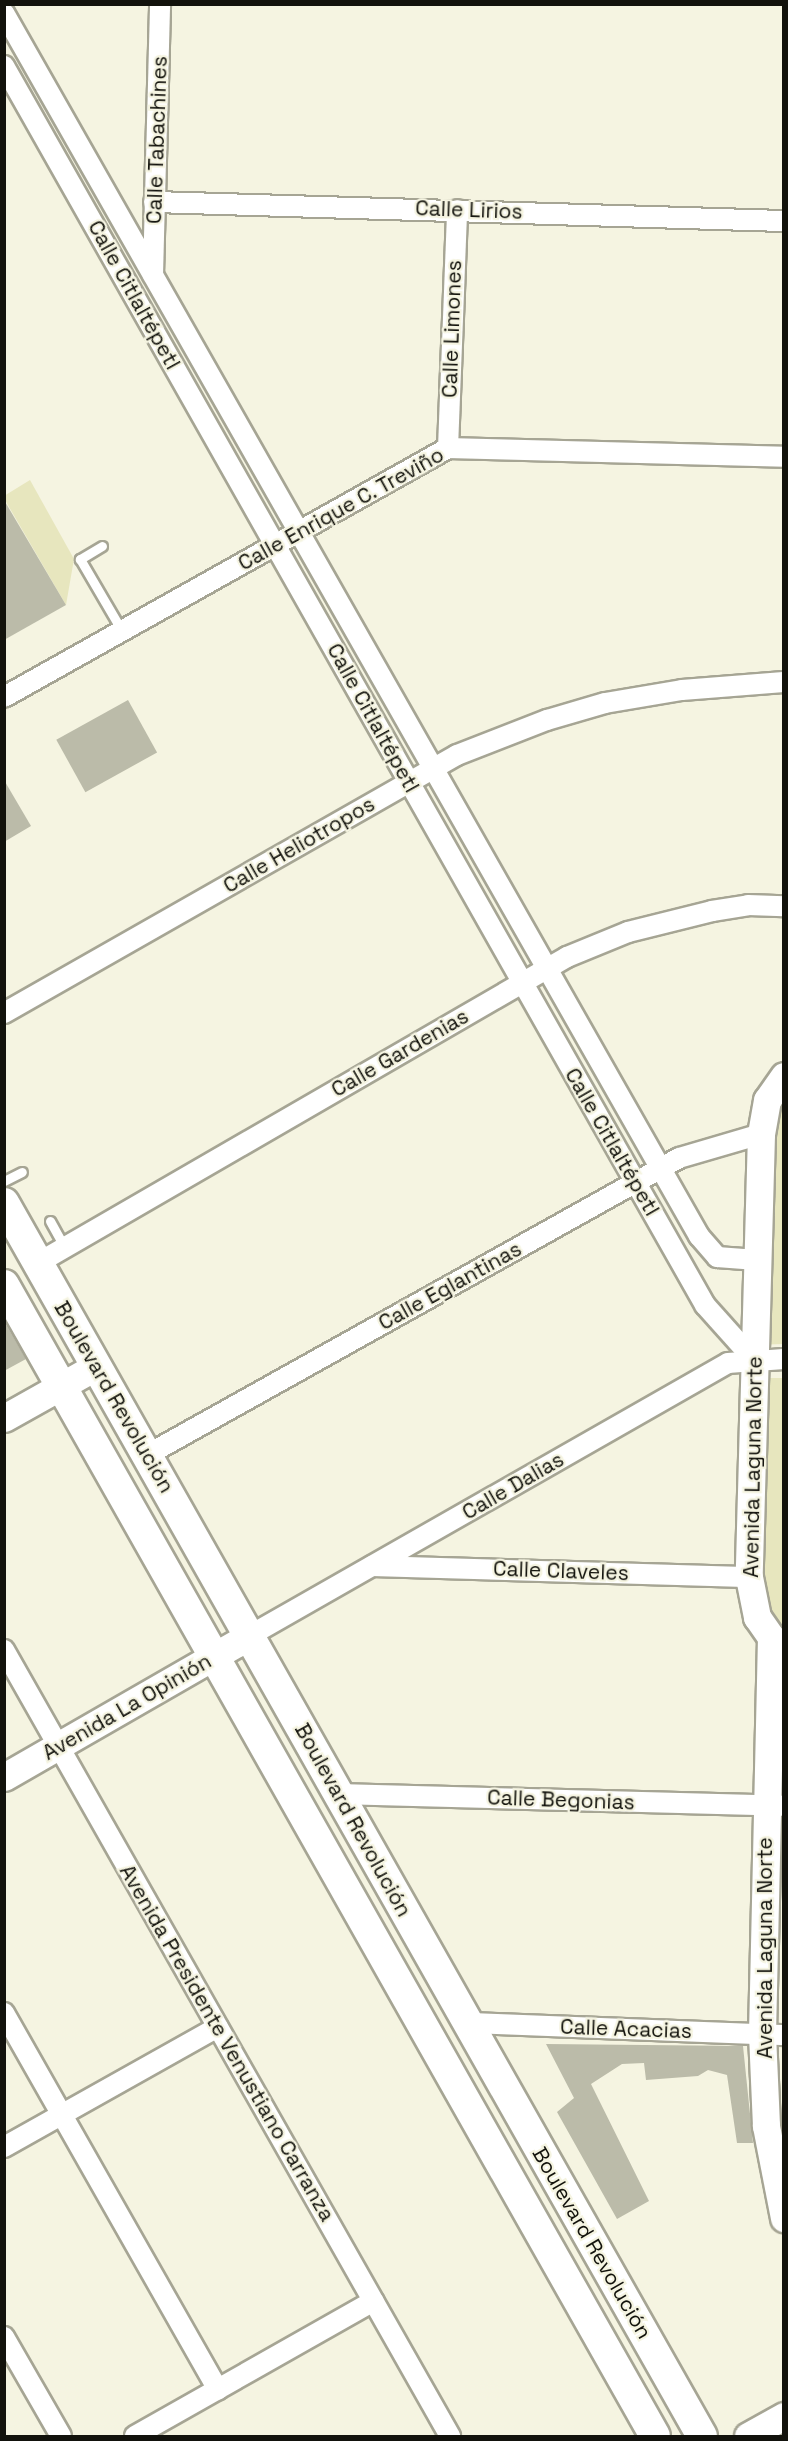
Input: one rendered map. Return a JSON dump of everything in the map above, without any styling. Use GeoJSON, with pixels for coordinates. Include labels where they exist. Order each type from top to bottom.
{"type":"FeatureCollection","features":[{"type":"Feature","properties":{"kind":"main road","name":"Boulevard Revolución"},"geometry":{"type":"LineString","coordinates":[[4,1203],[702,2436]]}},
{"type":"Feature","properties":{"kind":"main road"},"geometry":{"type":"LineString","coordinates":[[4,1285],[655,2436]]}},
{"type":"Feature","properties":{"kind":"street","name":"Calle Tabachines"},"geometry":{"type":"LineString","coordinates":[[153,275],[160,4]]}},
{"type":"Feature","properties":{"kind":"street","name":"Calle Citlaltépetl"},"geometry":{"type":"LineString","coordinates":[[4,13],[708,1249],[728,1259],[758,1260]]}},
{"type":"Feature","properties":{"kind":"street","name":"Calle Citlaltépetl"},"geometry":{"type":"LineString","coordinates":[[4,66],[634,1183],[705,1305],[755,1360]]}},
{"type":"Feature","properties":{"kind":"street","name":"Calle Lirios"},"geometry":{"type":"LineString","coordinates":[[154,202],[783,221]]}},
{"type":"Feature","properties":{"kind":"street","name":"Calle Limones"},"geometry":{"type":"LineString","coordinates":[[448,448],[457,210]]}},
{"type":"Feature","properties":{"kind":"street","name":"Calle Enrique C. Treviño"},"geometry":{"type":"LineString","coordinates":[[4,697],[448,448],[783,457]]}},
{"type":"Feature","properties":{"kind":"street","name":"Calle Heliotropos"},"geometry":{"type":"LineString","coordinates":[[4,1013],[408,782],[547,720],[605,703],[682,690],[783,682]]}},
{"type":"Feature","properties":{"kind":"street","name":"Calle Gardenias"},"geometry":{"type":"LineString","coordinates":[[38,1263],[567,957],[654,924],[748,905],[783,906]]}},
{"type":"Feature","properties":{"kind":"street","name":"Avenida Laguna Norte"},"geometry":{"type":"LineString","coordinates":[[783,1076],[767,1100],[761,1134],[749,1577],[757,1617],[777,1637],[773,2035],[766,2126],[783,2218]]}},
{"type":"Feature","properties":{"kind":"street","name":"Calle Eglantinas"},"geometry":{"type":"LineString","coordinates":[[147,1455],[679,1158],[761,1134]]}},
{"type":"Feature","properties":{"kind":"street","name":"Calle Dalias"},"geometry":{"type":"LineString","coordinates":[[249,1636],[728,1362],[783,1359]]}},
{"type":"Feature","properties":{"kind":"street"},"geometry":{"type":"LineString","coordinates":[[4,1418],[95,1367]]}},
{"type":"Feature","properties":{"kind":"street","name":"Calle Claveles"},"geometry":{"type":"LineString","coordinates":[[372,1566],[749,1577]]}},
{"type":"Feature","properties":{"kind":"street","name":"Avenida La Opinión"},"geometry":{"type":"LineString","coordinates":[[4,1777],[249,1636]]}},
{"type":"Feature","properties":{"kind":"street","name":"Avenida Presidente Venustiano Carranza"},"geometry":{"type":"LineString","coordinates":[[4,1650],[450,2436]]}},
{"type":"Feature","properties":{"kind":"street","name":"Calle Begonias"},"geometry":{"type":"LineString","coordinates":[[338,1794],[775,1806]]}},
{"type":"Feature","properties":{"kind":"street"},"geometry":{"type":"LineString","coordinates":[[4,2013],[218,2389]]}},
{"type":"Feature","properties":{"kind":"street","name":"Calle Acacias"},"geometry":{"type":"LineString","coordinates":[[468,2023],[773,2035]]}},
{"type":"Feature","properties":{"kind":"street"},"geometry":{"type":"LineString","coordinates":[[4,2147],[218,2027]]}},
{"type":"Feature","properties":{"kind":"street"},"geometry":{"type":"LineString","coordinates":[[135,2436],[374,2301]]}},
{"type":"Feature","properties":{"kind":"street"},"geometry":{"type":"LineString","coordinates":[[4,2337],[60,2436]]}},
{"type":"Feature","properties":{"kind":"street"},"geometry":{"type":"LineString","coordinates":[[748,2436],[783,2416]]}},
{"type":"Feature","properties":{"kind":"lane"},"geometry":{"type":"LineString","coordinates":[[102,546],[80,558],[122,631]]}},
{"type":"Feature","properties":{"kind":"lane"},"geometry":{"type":"LineString","coordinates":[[4,1181],[22,1172]]}},
{"type":"Feature","properties":{"kind":"lane"},"geometry":{"type":"LineString","coordinates":[[50,1221],[65,1248]]}},
{"type":"Feature","properties":{"kind":"green space"},"geometry":{"type":"Polygon","coordinates":[[[30,480],[74,559],[66,605],[5,500],[4,496],[30,480]]]}},
{"type":"Feature","properties":{"kind":"green space"},"geometry":{"type":"Polygon","coordinates":[[[783,1089],[783,1344],[757,1345],[760,1132],[783,1089]]]}},
{"type":"Feature","properties":{"kind":"green space"},"geometry":{"type":"Polygon","coordinates":[[[755,1378],[783,1378],[783,1624],[771,1620],[759,1604],[755,1378]]]}},
{"type":"Feature","properties":{"kind":"building"},"geometry":{"type":"Polygon","coordinates":[[[4,500],[66,605],[4,640],[4,500]]]}},
{"type":"Feature","properties":{"kind":"building"},"geometry":{"type":"Polygon","coordinates":[[[128,700],[157,752],[85,792],[56,740],[128,700]]]}},
{"type":"Feature","properties":{"kind":"building"},"geometry":{"type":"Polygon","coordinates":[[[4,780],[31,826],[4,842],[4,780]]]}},
{"type":"Feature","properties":{"kind":"building"},"geometry":{"type":"Polygon","coordinates":[[[4,1321],[26,1359],[4,1371],[4,1321]]]}},
{"type":"Feature","properties":{"kind":"building"},"geometry":{"type":"Polygon","coordinates":[[[546,2044],[743,2046],[753,2143],[737,2143],[727,2075],[708,2070],[698,2076],[646,2080],[644,2063],[622,2064],[591,2084],[649,2201],[617,2219],[557,2112],[574,2098],[546,2044]]]}}]}
